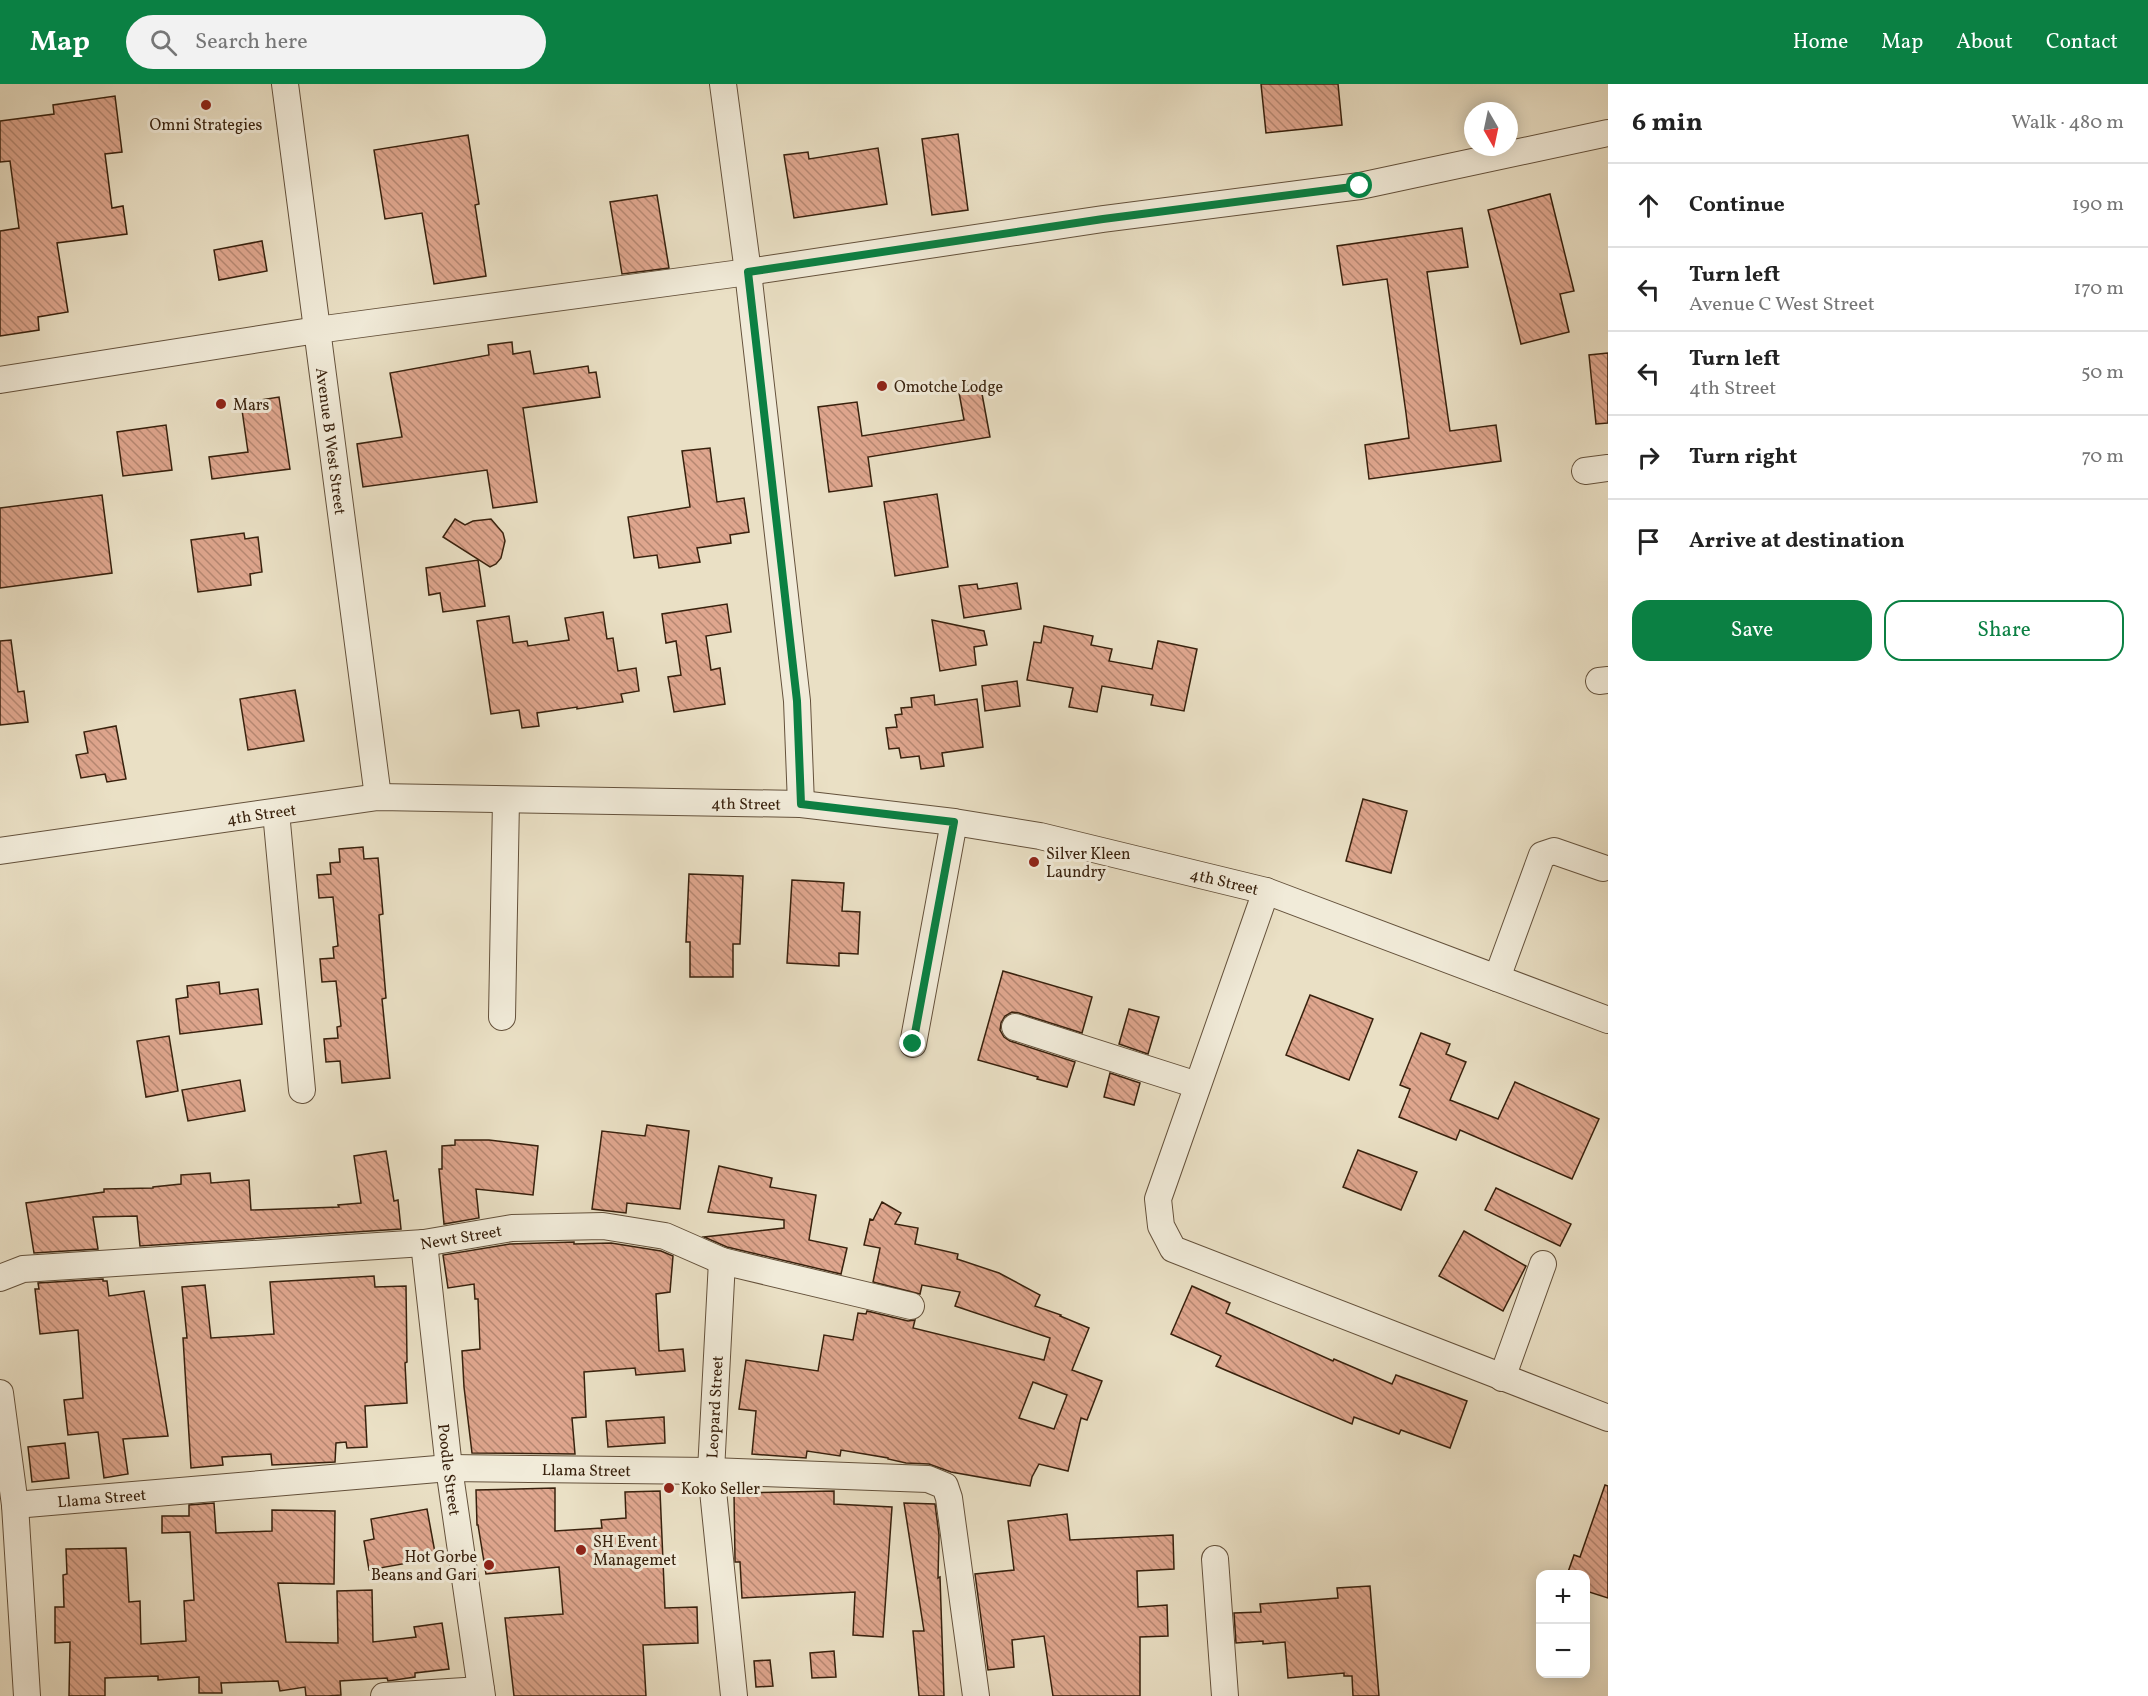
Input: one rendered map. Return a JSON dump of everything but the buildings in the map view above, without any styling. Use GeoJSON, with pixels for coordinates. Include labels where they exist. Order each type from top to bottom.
{"type":"FeatureCollection","features":[{"type":"Feature","properties":{"kind":"street","name":"Avenue B West Street"},"geometry":{"type":"LineString","coordinates":[[285,84],[378,797]]}},
{"type":"Feature","properties":{"kind":"street"},"geometry":{"type":"LineString","coordinates":[[723,84],[748,272],[797,701],[801,804]]}},
{"type":"Feature","properties":{"kind":"street"},"geometry":{"type":"LineString","coordinates":[[0,380],[317,330],[748,272],[1091,221],[1360,186],[1608,133]]}},
{"type":"Feature","properties":{"kind":"street","name":"4th Street"},"geometry":{"type":"LineString","coordinates":[[0,851],[378,797],[801,804],[954,822],[1040,836],[1266,891],[1608,1020]]}},
{"type":"Feature","properties":{"kind":"street"},"geometry":{"type":"LineString","coordinates":[[502,1017],[506,800]]}},
{"type":"Feature","properties":{"kind":"street"},"geometry":{"type":"LineString","coordinates":[[276,812],[302,1090]]}},
{"type":"Feature","properties":{"kind":"street"},"geometry":{"type":"LineString","coordinates":[[913,1044],[954,822]]}},
{"type":"Feature","properties":{"kind":"street"},"geometry":{"type":"LineString","coordinates":[[1497,978],[1542,855],[1554,851],[1603,868]]}},
{"type":"Feature","properties":{"kind":"street"},"geometry":{"type":"LineString","coordinates":[[1266,891],[1158,1199],[1161,1226],[1173,1249],[1608,1418]]}},
{"type":"Feature","properties":{"kind":"street"},"geometry":{"type":"LineString","coordinates":[[1015,1027],[1197,1085]]}},
{"type":"Feature","properties":{"kind":"street","name":"Newt Street"},"geometry":{"type":"LineString","coordinates":[[0,1278],[23,1269],[424,1243],[512,1228],[603,1226],[665,1236],[722,1261],[911,1306]]}},
{"type":"Feature","properties":{"kind":"street","name":"Poodle Street"},"geometry":{"type":"LineString","coordinates":[[424,1243],[449,1468],[481,1693]]}},
{"type":"Feature","properties":{"kind":"street","name":"Leopard Street"},"geometry":{"type":"LineString","coordinates":[[722,1261],[711,1470],[734,1696]]}},
{"type":"Feature","properties":{"kind":"street"},"geometry":{"type":"LineString","coordinates":[[1502,1378],[1543,1264]]}},
{"type":"Feature","properties":{"kind":"street"},"geometry":{"type":"LineString","coordinates":[[0,1393],[15,1505],[27,1696]]}},
{"type":"Feature","properties":{"kind":"street","name":"Llama Street"},"geometry":{"type":"LineString","coordinates":[[15,1505],[449,1468],[711,1470],[928,1479],[945,1486],[949,1498],[976,1696]]}},
{"type":"Feature","properties":{"kind":"street"},"geometry":{"type":"LineString","coordinates":[[1215,1559],[1225,1696]]}},
{"type":"Feature","properties":{"kind":"street"},"geometry":{"type":"LineString","coordinates":[[384,1696],[481,1693]]}},
{"type":"Feature","properties":{"kind":"place","name":"Omni Strategies"},"geometry":{"type":"Point","coordinates":[206,105]}},
{"type":"Feature","properties":{"kind":"place","name":"Omotche Lodge"},"geometry":{"type":"Point","coordinates":[882,386]}},
{"type":"Feature","properties":{"kind":"place","name":"Mars"},"geometry":{"type":"Point","coordinates":[221,404]}},
{"type":"Feature","properties":{"kind":"place","name":"Silver Kleen Laundry"},"geometry":{"type":"Point","coordinates":[1034,862]}},
{"type":"Feature","properties":{"kind":"place","name":"Koko Seller"},"geometry":{"type":"Point","coordinates":[669,1488]}},
{"type":"Feature","properties":{"kind":"place","name":"SH Event Managemet"},"geometry":{"type":"Point","coordinates":[581,1550]}},
{"type":"Feature","properties":{"kind":"place","name":"Hot Gorbe Beans and Gari"},"geometry":{"type":"Point","coordinates":[489,1565]}},
{"type":"Feature","properties":{"kind":"route"},"geometry":{"type":"LineString","coordinates":[[913,1044],[954,822],[801,804],[797,701],[748,272],[1103,219],[1360,186]]}}]}
